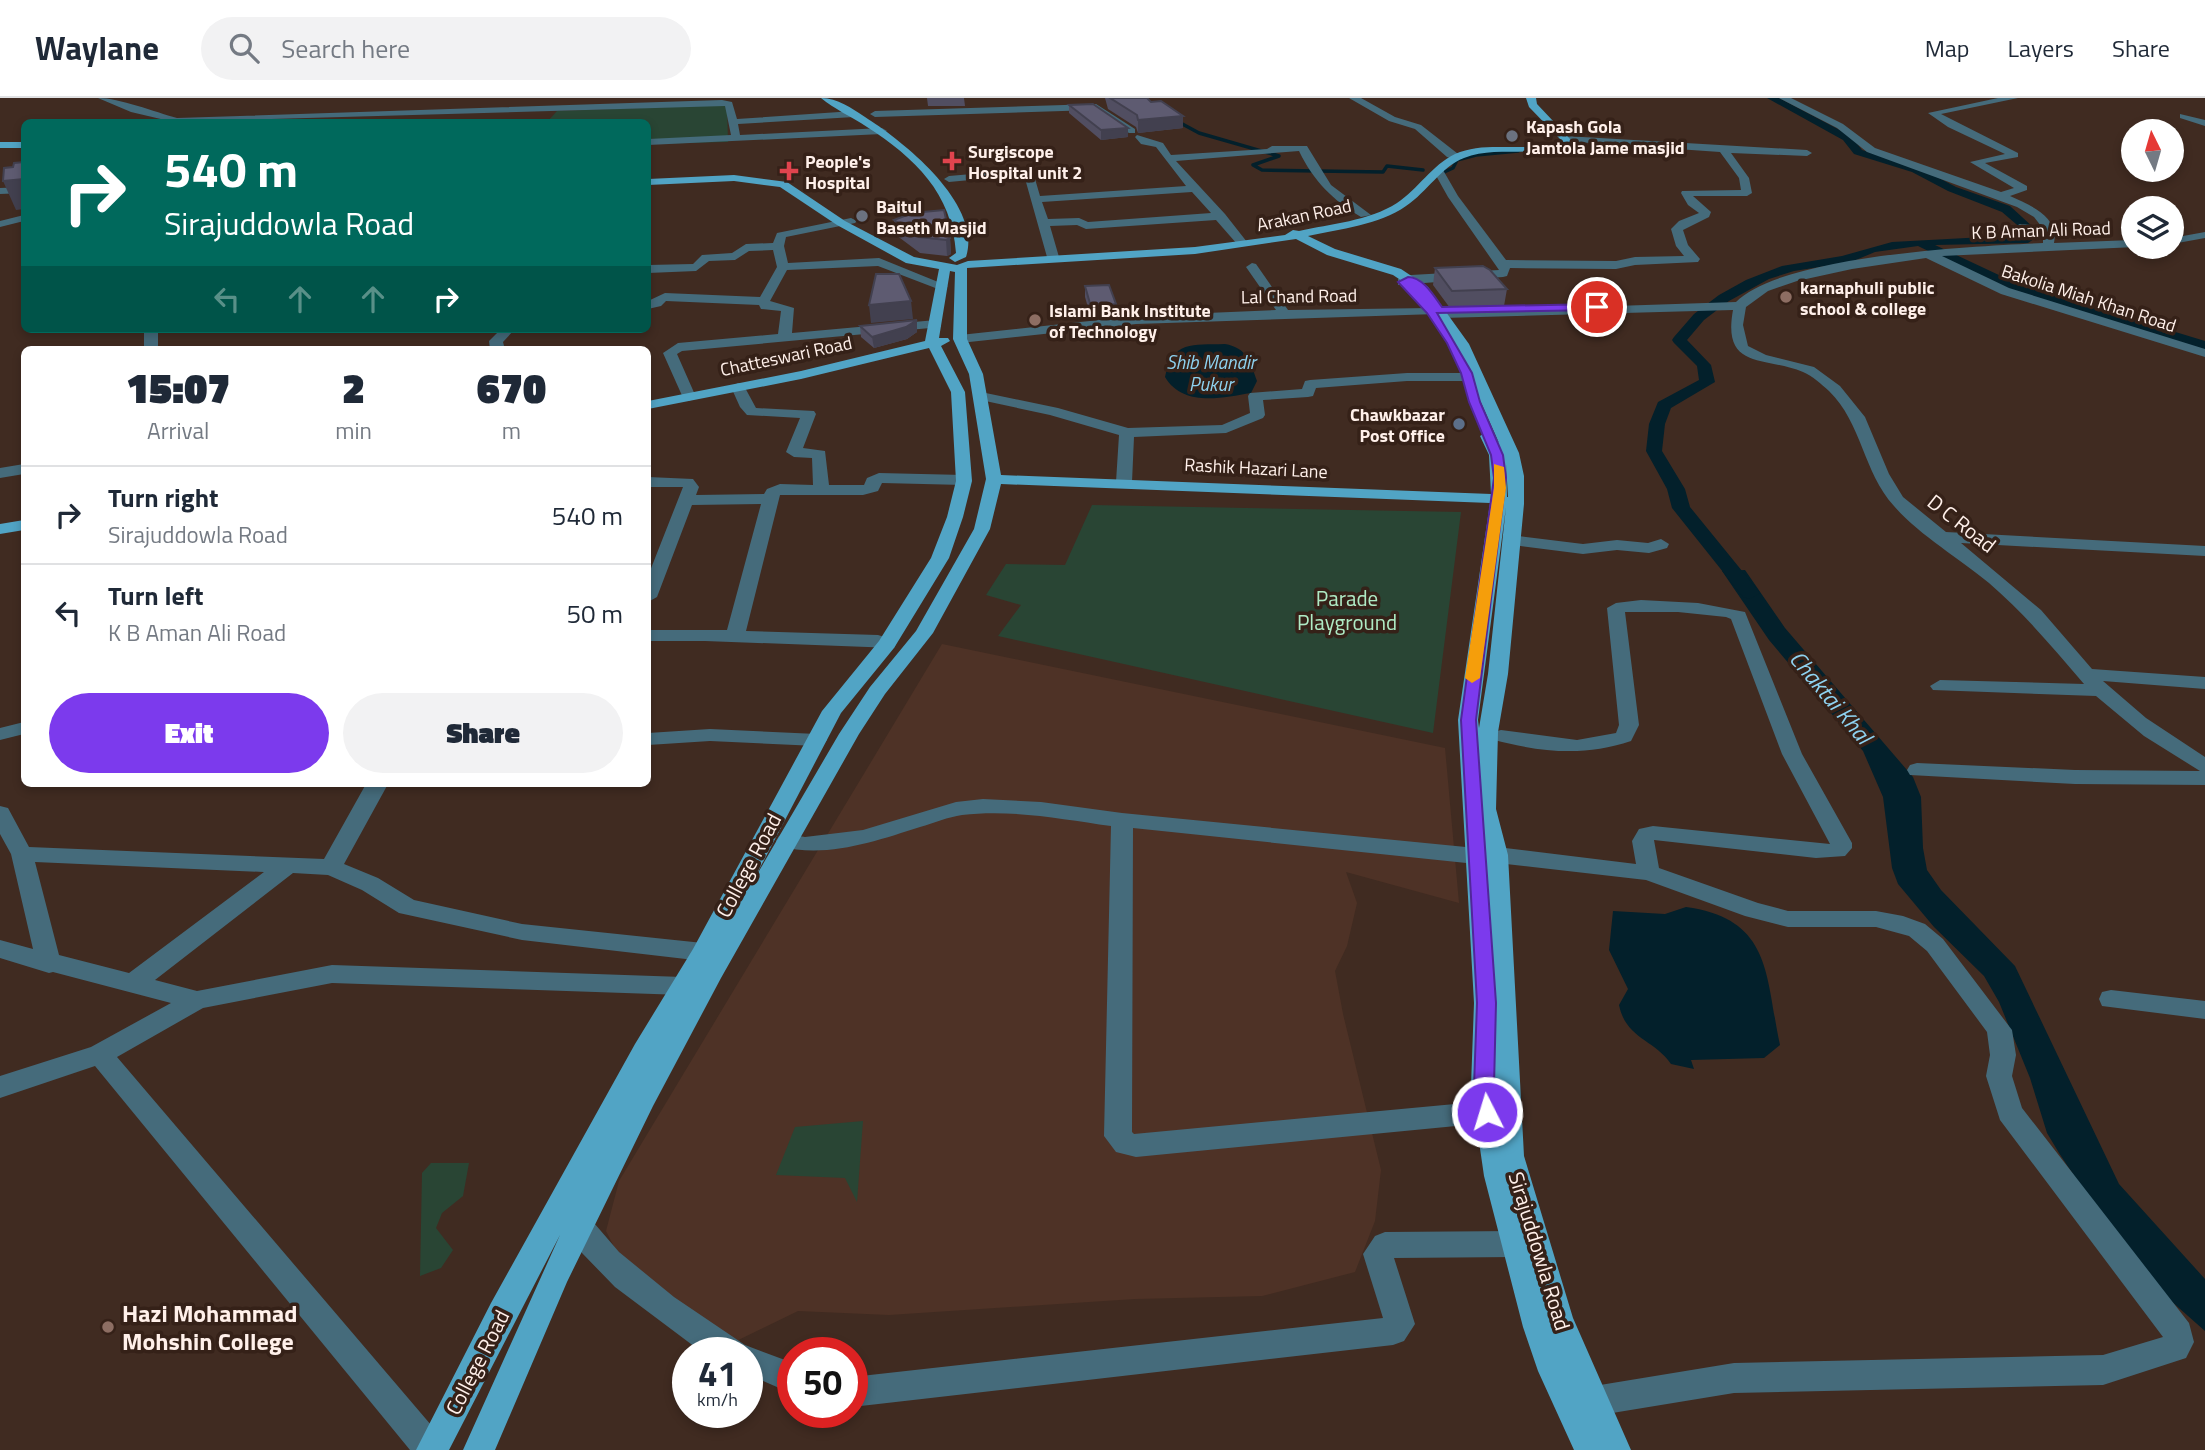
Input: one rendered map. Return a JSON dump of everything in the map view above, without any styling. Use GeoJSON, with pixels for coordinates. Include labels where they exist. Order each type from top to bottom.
{"type":"FeatureCollection","features":[{"type":"Feature","properties":{"kind":"main road"},"geometry":{"type":"LineString","coordinates":[[826,98],[882,131],[932,173],[946,193],[963,244],[962,254],[942,286],[932,342]]}},
{"type":"Feature","properties":{"kind":"main road"},"geometry":{"type":"LineString","coordinates":[[845,98],[875,114],[899,132],[949,179],[971,226]]}},
{"type":"Feature","properties":{"kind":"main road"},"geometry":{"type":"LineString","coordinates":[[1454,156],[1531,147],[1558,140],[1557,135],[1530,107],[1528,98]]}},
{"type":"Feature","properties":{"kind":"main road"},"geometry":{"type":"LineString","coordinates":[[1454,156],[1542,148],[1562,145],[1567,141],[1528,98]]}},
{"type":"Feature","properties":{"kind":"main road"},"geometry":{"type":"LineString","coordinates":[[0,143],[21,143]]}},
{"type":"Feature","properties":{"kind":"main road","name":"Arakan Road"},"geometry":{"type":"LineString","coordinates":[[958,262],[1143,256],[1292,235],[1391,211],[1404,204],[1454,156]]}},
{"type":"Feature","properties":{"kind":"main road","name":"Arakan Road"},"geometry":{"type":"LineString","coordinates":[[958,262],[985,257],[999,259],[1139,253],[1292,235],[1365,215],[1399,202],[1454,156]]}},
{"type":"Feature","properties":{"kind":"main road"},"geometry":{"type":"LineString","coordinates":[[651,181],[734,178],[775,182],[788,186],[910,260],[958,262]]}},
{"type":"Feature","properties":{"kind":"main road","name":"Sirajuddowla Road"},"geometry":{"type":"LineString","coordinates":[[1292,235],[1320,254],[1344,264],[1407,281],[1437,312],[1462,344],[1511,453],[1516,475],[1507,502],[1468,720],[1487,856],[1484,1086],[1498,1176],[1516,1244],[1554,1371],[1591,1450]]}},
{"type":"Feature","properties":{"kind":"main road","name":"College Road"},"geometry":{"type":"LineString","coordinates":[[479,1450],[529,1329],[578,1225],[667,1056],[787,841],[877,691],[912,648],[955,582],[982,529],[994,479],[976,374],[960,339],[958,262]]}},
{"type":"Feature","properties":{"kind":"main road","name":"Sirajuddowla Road"},"geometry":{"type":"LineString","coordinates":[[1437,312],[1468,377],[1497,455],[1507,502],[1511,540],[1498,674],[1486,753],[1485,809],[1510,1156],[1558,1318],[1615,1450]]}},
{"type":"Feature","properties":{"kind":"main road","name":"Chatteswari Road"},"geometry":{"type":"LineString","coordinates":[[651,404],[801,375],[932,342],[960,339]]}},
{"type":"Feature","properties":{"kind":"main road","name":"College Road"},"geometry":{"type":"LineString","coordinates":[[431,1450],[644,1051],[703,952],[755,850],[832,711],[887,645],[940,558],[955,517],[964,480],[958,392],[932,342]]}},
{"type":"Feature","properties":{"kind":"main road","name":"Rashik Hazari Lane"},"geometry":{"type":"LineString","coordinates":[[994,479],[1124,482],[1507,502]]}},
{"type":"Feature","properties":{"kind":"main road"},"geometry":{"type":"LineString","coordinates":[[0,529],[21,526]]}},
{"type":"Feature","properties":{"kind":"main road"},"geometry":{"type":"LineString","coordinates":[[887,645],[912,648]]}},
{"type":"Feature","properties":{"kind":"street"},"geometry":{"type":"LineString","coordinates":[[103,98],[165,119]]}},
{"type":"Feature","properties":{"kind":"street"},"geometry":{"type":"LineString","coordinates":[[1354,98],[1383,114],[1418,127],[1454,156]]}},
{"type":"Feature","properties":{"kind":"street"},"geometry":{"type":"LineString","coordinates":[[1784,98],[1840,125],[1871,150],[2001,196],[2038,215],[2050,231],[2047,247]]}},
{"type":"Feature","properties":{"kind":"street"},"geometry":{"type":"LineString","coordinates":[[2001,196],[2023,188],[1975,163],[2014,155],[1995,142],[1942,122],[1933,113],[2013,98]]}},
{"type":"Feature","properties":{"kind":"street"},"geometry":{"type":"LineString","coordinates":[[325,119],[574,109],[647,101],[726,103],[729,104],[736,138]]}},
{"type":"Feature","properties":{"kind":"street"},"geometry":{"type":"LineString","coordinates":[[875,114],[1093,102],[1144,142],[1158,145],[1177,172],[1221,216],[1241,242]]}},
{"type":"Feature","properties":{"kind":"street"},"geometry":{"type":"LineString","coordinates":[[567,119],[574,109]]}},
{"type":"Feature","properties":{"kind":"street"},"geometry":{"type":"LineString","coordinates":[[486,119],[493,111]]}},
{"type":"Feature","properties":{"kind":"street"},"geometry":{"type":"LineString","coordinates":[[732,122],[854,114]]}},
{"type":"Feature","properties":{"kind":"street"},"geometry":{"type":"LineString","coordinates":[[2183,116],[2205,123]]}},
{"type":"Feature","properties":{"kind":"street"},"geometry":{"type":"LineString","coordinates":[[654,139],[882,131]]}},
{"type":"Feature","properties":{"kind":"street"},"geometry":{"type":"LineString","coordinates":[[1565,138],[1807,153]]}},
{"type":"Feature","properties":{"kind":"street"},"geometry":{"type":"LineString","coordinates":[[1167,158],[1303,148],[1314,172],[1328,190],[1365,215]]}},
{"type":"Feature","properties":{"kind":"street"},"geometry":{"type":"LineString","coordinates":[[1502,264],[1616,265],[1635,261],[1694,259],[1682,246],[1677,229],[1683,223],[1700,218],[1705,212],[1692,204],[1686,194],[1747,193],[1744,178],[1723,149]]}},
{"type":"Feature","properties":{"kind":"street"},"geometry":{"type":"LineString","coordinates":[[949,179],[1028,172],[1053,257]]}},
{"type":"Feature","properties":{"kind":"street"},"geometry":{"type":"LineString","coordinates":[[1407,281],[1503,273],[1502,264],[1449,194],[1438,173]]}},
{"type":"Feature","properties":{"kind":"street"},"geometry":{"type":"LineString","coordinates":[[1037,199],[1195,189]]}},
{"type":"Feature","properties":{"kind":"street"},"geometry":{"type":"LineString","coordinates":[[0,191],[21,190]]}},
{"type":"Feature","properties":{"kind":"street"},"geometry":{"type":"LineString","coordinates":[[1043,223],[1079,221],[1086,226],[1221,216]]}},
{"type":"Feature","properties":{"kind":"street"},"geometry":{"type":"LineString","coordinates":[[764,301],[783,267],[778,246],[783,234],[846,222]]}},
{"type":"Feature","properties":{"kind":"street"},"geometry":{"type":"LineString","coordinates":[[0,224],[20,224]]}},
{"type":"Feature","properties":{"kind":"street"},"geometry":{"type":"LineString","coordinates":[[2020,227],[2050,231]]}},
{"type":"Feature","properties":{"kind":"street"},"geometry":{"type":"LineString","coordinates":[[1980,234],[1999,247]]}},
{"type":"Feature","properties":{"kind":"street"},"geometry":{"type":"LineString","coordinates":[[2184,239],[2205,235]]}},
{"type":"Feature","properties":{"kind":"street","name":"K B Aman Ali Road"},"geometry":{"type":"LineString","coordinates":[[1926,253],[1999,247],[2121,244]]}},
{"type":"Feature","properties":{"kind":"street"},"geometry":{"type":"LineString","coordinates":[[651,269],[696,267],[706,258],[735,256],[746,248],[778,246]]}},
{"type":"Feature","properties":{"kind":"street"},"geometry":{"type":"LineString","coordinates":[[1949,251],[2019,285],[2205,342]]}},
{"type":"Feature","properties":{"kind":"street"},"geometry":{"type":"LineString","coordinates":[[1437,312],[1741,305],[1754,293],[1788,280],[1843,266],[1926,253]]}},
{"type":"Feature","properties":{"kind":"street","name":"Bakolia Miah Khan Road"},"geometry":{"type":"LineString","coordinates":[[1926,253],[2005,291],[2205,353]]}},
{"type":"Feature","properties":{"kind":"street"},"geometry":{"type":"LineString","coordinates":[[783,267],[879,262],[942,286]]}},
{"type":"Feature","properties":{"kind":"street"},"geometry":{"type":"LineString","coordinates":[[1252,267],[1284,313]]}},
{"type":"Feature","properties":{"kind":"street"},"geometry":{"type":"LineString","coordinates":[[1483,276],[1493,281],[1508,300]]}},
{"type":"Feature","properties":{"kind":"street"},"geometry":{"type":"LineString","coordinates":[[651,304],[665,297],[764,301]]}},
{"type":"Feature","properties":{"kind":"street"},"geometry":{"type":"LineString","coordinates":[[1437,312],[1508,300],[1663,308]]}},
{"type":"Feature","properties":{"kind":"street"},"geometry":{"type":"LineString","coordinates":[[764,301],[766,306],[788,308],[785,335]]}},
{"type":"Feature","properties":{"kind":"street","name":"D C Road"},"geometry":{"type":"LineString","coordinates":[[1741,305],[1735,324],[1736,340],[1744,351],[1761,360],[1811,370],[1840,394],[1870,442],[1891,492],[1900,504],[2041,618],[2101,690],[2149,730],[2205,766]]}},
{"type":"Feature","properties":{"kind":"street","name":"Lal Chand Road"},"geometry":{"type":"LineString","coordinates":[[960,339],[1052,325],[1284,313],[1437,312]]}},
{"type":"Feature","properties":{"kind":"street"},"geometry":{"type":"LineString","coordinates":[[689,397],[670,353],[673,348],[785,335],[936,324]]}},
{"type":"Feature","properties":{"kind":"street"},"geometry":{"type":"LineString","coordinates":[[981,396],[1053,411],[1127,433],[1226,429],[1234,423],[1258,415],[1259,409],[1254,400],[1258,395],[1308,393],[1310,384],[1407,377],[1468,377]]}},
{"type":"Feature","properties":{"kind":"street"},"geometry":{"type":"LineString","coordinates":[[738,387],[752,412],[810,414],[794,452],[820,454],[821,490]]}},
{"type":"Feature","properties":{"kind":"street"},"geometry":{"type":"LineString","coordinates":[[1124,482],[1127,433]]}},
{"type":"Feature","properties":{"kind":"street"},"geometry":{"type":"LineString","coordinates":[[0,473],[21,470]]}},
{"type":"Feature","properties":{"kind":"street"},"geometry":{"type":"LineString","coordinates":[[735,636],[773,492],[780,489],[870,489],[875,479],[879,478],[964,480]]}},
{"type":"Feature","properties":{"kind":"street"},"geometry":{"type":"LineString","coordinates":[[651,482],[691,484],[651,589]]}},
{"type":"Feature","properties":{"kind":"street"},"geometry":{"type":"LineString","coordinates":[[684,500],[770,499]]}},
{"type":"Feature","properties":{"kind":"street"},"geometry":{"type":"LineString","coordinates":[[1943,537],[2205,551]]}},
{"type":"Feature","properties":{"kind":"street"},"geometry":{"type":"LineString","coordinates":[[1511,540],[1583,549],[1617,545],[1649,548],[1661,544]]}},
{"type":"Feature","properties":{"kind":"street"},"geometry":{"type":"LineString","coordinates":[[1501,736],[1575,748],[1625,737],[1629,725],[1616,608],[1631,606],[1724,610],[1739,616],[1792,754],[1841,848],[1837,851],[1816,851],[1653,832],[1647,834],[1643,841],[1649,873]]}},
{"type":"Feature","properties":{"kind":"street"},"geometry":{"type":"LineString","coordinates":[[651,636],[878,641],[887,645]]}},
{"type":"Feature","properties":{"kind":"street"},"geometry":{"type":"LineString","coordinates":[[2088,674],[2205,683]]}},
{"type":"Feature","properties":{"kind":"street"},"geometry":{"type":"LineString","coordinates":[[1940,687],[2101,690]]}},
{"type":"Feature","properties":{"kind":"street"},"geometry":{"type":"LineString","coordinates":[[0,734],[21,729]]}},
{"type":"Feature","properties":{"kind":"street"},"geometry":{"type":"LineString","coordinates":[[651,739],[710,735],[817,740]]}},
{"type":"Feature","properties":{"kind":"street"},"geometry":{"type":"LineString","coordinates":[[1917,770],[2076,777],[2205,778]]}},
{"type":"Feature","properties":{"kind":"street"},"geometry":{"type":"LineString","coordinates":[[331,867],[374,787]]}},
{"type":"Feature","properties":{"kind":"street"},"geometry":{"type":"LineString","coordinates":[[787,841],[805,844],[864,837],[956,809],[983,806],[1041,810],[1649,873],[1753,910],[1788,919],[1876,919],[1903,924],[1917,930],[1935,945],[1999,1030],[2003,1055],[1999,1076],[2010,1112],[2178,1333],[2179,1342],[2175,1348],[2103,1370],[1734,1378],[1594,1401]]}},
{"type":"Feature","properties":{"kind":"street"},"geometry":{"type":"LineString","coordinates":[[0,813],[22,854],[49,964]]}},
{"type":"Feature","properties":{"kind":"street"},"geometry":{"type":"LineString","coordinates":[[1122,820],[1118,1136],[1126,1144],[1136,1146],[1487,1112]]}},
{"type":"Feature","properties":{"kind":"street"},"geometry":{"type":"LineString","coordinates":[[22,854],[331,867],[370,884],[407,907],[522,932],[703,952]]}},
{"type":"Feature","properties":{"kind":"street"},"geometry":{"type":"LineString","coordinates":[[132,984],[287,866]]}},
{"type":"Feature","properties":{"kind":"street"},"geometry":{"type":"LineString","coordinates":[[0,949],[49,964],[197,1000]]}},
{"type":"Feature","properties":{"kind":"street"},"geometry":{"type":"LineString","coordinates":[[0,1087],[100,1054],[197,1000],[332,974],[683,986]]}},
{"type":"Feature","properties":{"kind":"street"},"geometry":{"type":"LineString","coordinates":[[2111,999],[2205,1010]]}},
{"type":"Feature","properties":{"kind":"street"},"geometry":{"type":"LineString","coordinates":[[100,1054],[431,1450]]}},
{"type":"Feature","properties":{"kind":"street"},"geometry":{"type":"LineString","coordinates":[[578,1225],[596,1251],[633,1284],[707,1337]]}},
{"type":"Feature","properties":{"kind":"street"},"geometry":{"type":"LineString","coordinates":[[868,1390],[1393,1331],[1400,1324],[1378,1254],[1380,1248],[1385,1245],[1516,1244]]}},
{"type":"Feature","properties":{"kind":"shaded area"},"geometry":{"type":"Polygon","coordinates":[[[942,644],[1445,748],[1459,903],[1346,872],[1357,903],[1347,946],[1335,971],[1381,1170],[1375,1221],[1355,1272],[1262,1296],[1135,1299],[889,1315],[798,1311],[745,1337],[707,1337],[633,1284],[606,1231],[619,1181],[942,644]]]}},
{"type":"Feature","properties":{"kind":"green space"},"geometry":{"type":"Polygon","coordinates":[[[727,105],[728,142],[651,144],[651,119],[550,119],[557,111],[727,105]]]}},
{"type":"Feature","properties":{"kind":"green space","name":"Parade Playground"},"geometry":{"type":"Polygon","coordinates":[[[1092,505],[1461,512],[1433,733],[998,636],[1021,605],[986,595],[1006,564],[1065,565],[1092,505]]]}},
{"type":"Feature","properties":{"kind":"green space"},"geometry":{"type":"Polygon","coordinates":[[[863,1121],[857,1202],[845,1178],[776,1175],[795,1127],[863,1121]]]}},
{"type":"Feature","properties":{"kind":"green space"},"geometry":{"type":"Polygon","coordinates":[[[431,1163],[469,1163],[463,1196],[442,1213],[436,1228],[453,1250],[441,1268],[420,1276],[422,1173],[431,1163]]]}},
{"type":"Feature","properties":{"kind":"water","name":"Shib Mandir Pukur"},"geometry":{"type":"Polygon","coordinates":[[[1225,344],[1243,352],[1250,362],[1257,381],[1251,393],[1215,398],[1192,397],[1173,387],[1165,377],[1173,356],[1186,347],[1225,344]]]}},
{"type":"Feature","properties":{"kind":"water"},"geometry":{"type":"Polygon","coordinates":[[[1745,570],[1785,628],[1913,777],[1921,797],[1923,848],[1927,870],[1941,890],[2015,966],[2119,1184],[2205,1279],[2205,1331],[2171,1301],[2102,1218],[2059,1153],[2047,1133],[2030,1078],[1999,1002],[1984,976],[1934,927],[1898,884],[1892,868],[1883,797],[1863,751],[1769,640],[1722,571],[1745,570]]]}},
{"type":"Feature","properties":{"kind":"water"},"geometry":{"type":"Polygon","coordinates":[[[1686,907],[1714,914],[1735,924],[1750,938],[1760,955],[1767,975],[1780,1045],[1764,1058],[1691,1060],[1694,1069],[1671,1064],[1657,1049],[1634,1032],[1623,1016],[1619,1005],[1628,989],[1609,950],[1613,911],[1665,914],[1686,907]]]}},
{"type":"Feature","properties":{"kind":"building"},"geometry":{"type":"Polygon","coordinates":[[[1110,98],[1147,98],[1151,102],[1161,101],[1183,116],[1138,120],[1137,115],[1110,98]]]}},
{"type":"Feature","properties":{"kind":"building"},"geometry":{"type":"Polygon","coordinates":[[[1093,104],[1128,128],[1101,130],[1069,105],[1093,104]]]}},
{"type":"Feature","properties":{"kind":"building"},"geometry":{"type":"Polygon","coordinates":[[[21,162],[21,179],[3,181],[4,168],[13,167],[14,163],[21,162]]]}},
{"type":"Feature","properties":{"kind":"building"},"geometry":{"type":"Polygon","coordinates":[[[944,210],[950,238],[946,240],[919,237],[894,220],[912,213],[944,210]]]}},
{"type":"Feature","properties":{"kind":"building"},"geometry":{"type":"Polygon","coordinates":[[[1483,266],[1507,289],[1452,291],[1435,268],[1483,266]]]}},
{"type":"Feature","properties":{"kind":"building"},"geometry":{"type":"Polygon","coordinates":[[[876,274],[899,274],[911,301],[869,305],[876,274]]]}},
{"type":"Feature","properties":{"kind":"building"},"geometry":{"type":"Polygon","coordinates":[[[1109,285],[1116,304],[1091,307],[1085,286],[1109,285]]]}},
{"type":"Feature","properties":{"kind":"building"},"geometry":{"type":"Polygon","coordinates":[[[917,320],[906,327],[872,337],[860,326],[917,320]]]}},
{"type":"Feature","properties":{"kind":"waterway","name":"Chaktai Khal"},"geometry":{"type":"LineString","coordinates":[[1750,593],[1681,508],[1676,489],[1654,451],[1657,424],[1664,405],[1707,382],[1704,365],[1679,340],[1699,317],[1724,298],[1751,282],[1779,271],[1842,260],[1892,245],[2028,239],[2029,229],[2006,209],[1952,189],[1916,170],[1858,152],[1847,138],[1772,98]]}},
{"type":"Feature","properties":{"kind":"waterway"},"geometry":{"type":"LineString","coordinates":[[1175,120],[1199,133],[1279,156],[1253,165],[1262,170],[1383,172],[1387,166],[1423,170]]}},
{"type":"Feature","properties":{"kind":"waterway"},"geometry":{"type":"LineString","coordinates":[[1442,173],[1453,168],[1457,160],[1476,155],[1518,151]]}},
{"type":"Feature","properties":{"kind":"waterway","name":"Chaktai Khal"},"geometry":{"type":"LineString","coordinates":[[1923,244],[2013,287],[2205,346]]}},
{"type":"Feature","properties":{"kind":"slow traffic"},"geometry":{"type":"LineString","coordinates":[[1472,678],[1500,488],[1498,467]]}},
{"type":"Feature","properties":{"kind":"place","name":"Kapash Gola Jamtola Jame masjid"},"geometry":{"type":"Point","coordinates":[1512,136]}},
{"type":"Feature","properties":{"kind":"place","name":"Surgiscope Hospital unit 2"},"geometry":{"type":"Point","coordinates":[952,161]}},
{"type":"Feature","properties":{"kind":"place","name":"People's Hospital"},"geometry":{"type":"Point","coordinates":[789,171]}},
{"type":"Feature","properties":{"kind":"place","name":"Baitul Baseth Masjid"},"geometry":{"type":"Point","coordinates":[862,216]}},
{"type":"Feature","properties":{"kind":"place","name":"karnaphuli public school & college"},"geometry":{"type":"Point","coordinates":[1786,297]}},
{"type":"Feature","properties":{"kind":"place","name":"Islami Bank Institute of Technology"},"geometry":{"type":"Point","coordinates":[1035,320]}},
{"type":"Feature","properties":{"kind":"place","name":"Chawkbazar Post Office"},"geometry":{"type":"Point","coordinates":[1459,424]}},
{"type":"Feature","properties":{"kind":"place","name":"Hazi Mohammad Mohshin College"},"geometry":{"type":"Point","coordinates":[108,1327]}},
{"type":"Feature","properties":{"kind":"route"},"geometry":{"type":"LineString","coordinates":[[1487,1112],[1484,1086],[1487,1003],[1468,720],[1500,478],[1497,455],[1452,343],[1413,289],[1402,282],[1411,279],[1424,290],[1439,310],[1597,307]]}}]}
